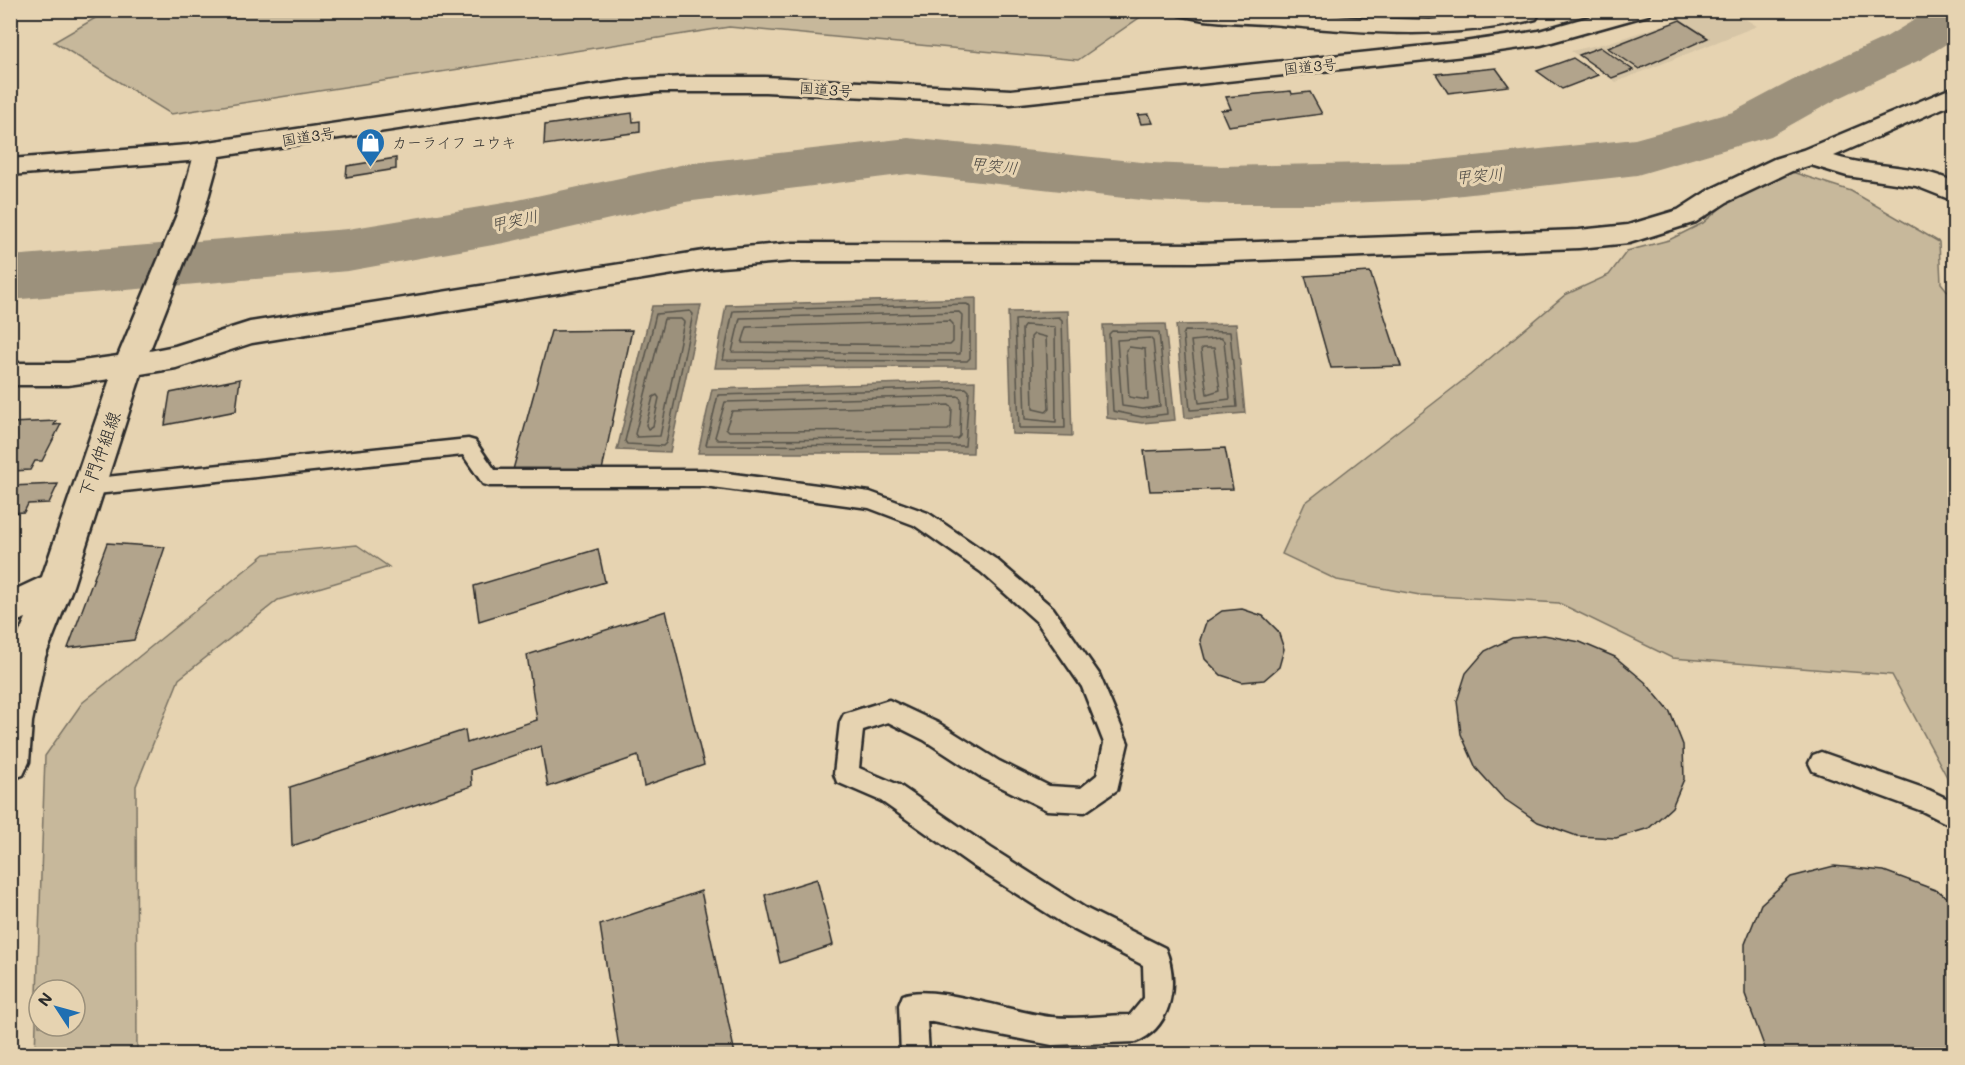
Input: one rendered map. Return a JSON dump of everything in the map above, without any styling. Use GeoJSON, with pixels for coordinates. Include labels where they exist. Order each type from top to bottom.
{"type":"FeatureCollection","features":[{"type":"Feature","properties":{"kind":"main road","name":"国道3号"},"geometry":{"type":"LineString","coordinates":[[10,167],[64,166],[208,151],[591,93],[682,84],[777,86],[937,97],[1011,97],[1464,49],[1541,38],[1640,10]]}},
{"type":"Feature","properties":{"kind":"main road"},"geometry":{"type":"LineString","coordinates":[[1187,11],[1342,17],[1432,25],[1504,20],[1529,12],[1564,32]]}},
{"type":"Feature","properties":{"kind":"main road"},"geometry":{"type":"LineString","coordinates":[[10,374],[68,374],[133,357],[176,357],[250,333],[722,258],[793,252],[1202,253],[1579,239],[1629,234],[1687,216],[1718,196],[1783,165],[1812,156],[1954,94]]}},
{"type":"Feature","properties":{"kind":"main road","name":"下門仲組線"},"geometry":{"type":"LineString","coordinates":[[10,762],[14,722],[27,657],[56,586],[87,486],[98,465],[133,357],[191,212],[208,151]]}},
{"type":"Feature","properties":{"kind":"main road"},"geometry":{"type":"LineString","coordinates":[[1812,156],[1831,166],[1928,178],[1954,192]]}},
{"type":"Feature","properties":{"kind":"main road"},"geometry":{"type":"LineString","coordinates":[[10,609],[56,586]]}},
{"type":"Feature","properties":{"kind":"lane"},"geometry":{"type":"LineString","coordinates":[[87,486],[468,447],[490,478],[704,478],[870,500],[921,519],[989,566],[1045,615],[1091,681],[1116,743],[1108,782],[1085,800],[1047,798],[990,769],[932,732],[889,711],[852,722],[846,774],[890,793],[982,857],[1076,917],[1156,957],[1158,1003],[1136,1028],[1052,1031],[969,1013],[913,1005],[915,1054]]}},
{"type":"Feature","properties":{"kind":"lane"},"geometry":{"type":"LineString","coordinates":[[1821,763],[1929,802],[1954,815]]}},
{"type":"Feature","properties":{"kind":"path"},"geometry":{"type":"LineString","coordinates":[[1070,10],[1187,11]]}},
{"type":"Feature","properties":{"kind":"shaded area"},"geometry":{"type":"Polygon","coordinates":[[[109,10],[1149,11],[1078,60],[729,27],[171,114],[54,42],[109,10]]]}},
{"type":"Feature","properties":{"kind":"shaded area"},"geometry":{"type":"Polygon","coordinates":[[[1707,11],[1732,11],[1757,26],[1616,82],[1571,51],[1610,42],[1707,11]]]}},
{"type":"Feature","properties":{"kind":"shaded area"},"geometry":{"type":"Polygon","coordinates":[[[1792,172],[1851,191],[1939,242],[1941,283],[1954,299],[1954,790],[1892,675],[1672,658],[1559,603],[1420,595],[1337,580],[1282,554],[1305,503],[1470,375],[1565,295],[1609,275],[1627,251],[1669,240],[1703,223],[1731,199],[1792,172]]]}},
{"type":"Feature","properties":{"kind":"shaded area"},"geometry":{"type":"Polygon","coordinates":[[[357,545],[389,567],[278,600],[179,679],[136,786],[137,1054],[35,1054],[36,1038],[87,1038],[87,978],[38,978],[45,756],[82,703],[265,554],[357,545]]]}},
{"type":"Feature","properties":{"kind":"water"},"geometry":{"type":"Polygon","coordinates":[[[976,298],[976,367],[715,368],[726,305],[976,298]]]}},
{"type":"Feature","properties":{"kind":"water"},"geometry":{"type":"Polygon","coordinates":[[[701,305],[670,452],[617,450],[652,306],[701,305]]]}},
{"type":"Feature","properties":{"kind":"water"},"geometry":{"type":"Polygon","coordinates":[[[1068,311],[1072,436],[1012,434],[1008,312],[1068,311]]]}},
{"type":"Feature","properties":{"kind":"water"},"geometry":{"type":"Polygon","coordinates":[[[1165,324],[1175,420],[1142,423],[1107,418],[1103,325],[1165,324]]]}},
{"type":"Feature","properties":{"kind":"water"},"geometry":{"type":"Polygon","coordinates":[[[1236,324],[1245,413],[1185,418],[1176,325],[1236,324]]]}},
{"type":"Feature","properties":{"kind":"water"},"geometry":{"type":"Polygon","coordinates":[[[975,381],[973,453],[698,453],[712,389],[975,381]]]}},
{"type":"Feature","properties":{"kind":"building"},"geometry":{"type":"Polygon","coordinates":[[[1423,10],[1463,10],[1458,17],[1441,11],[1436,17],[1423,10]]]}},
{"type":"Feature","properties":{"kind":"building"},"geometry":{"type":"Polygon","coordinates":[[[1680,20],[1708,38],[1639,69],[1608,48],[1680,20]]]}},
{"type":"Feature","properties":{"kind":"building"},"geometry":{"type":"Polygon","coordinates":[[[1600,47],[1633,70],[1612,78],[1579,55],[1600,47]]]}},
{"type":"Feature","properties":{"kind":"building"},"geometry":{"type":"Polygon","coordinates":[[[1573,58],[1598,75],[1562,89],[1537,71],[1573,58]]]}},
{"type":"Feature","properties":{"kind":"building"},"geometry":{"type":"Polygon","coordinates":[[[1496,68],[1509,86],[1448,93],[1436,74],[1496,68]]]}},
{"type":"Feature","properties":{"kind":"building"},"geometry":{"type":"Polygon","coordinates":[[[1291,91],[1292,94],[1310,92],[1322,114],[1228,126],[1221,110],[1231,109],[1226,97],[1291,91]]]}},
{"type":"Feature","properties":{"kind":"building"},"geometry":{"type":"Polygon","coordinates":[[[632,113],[633,122],[640,121],[640,132],[544,145],[545,125],[632,113]]]}},
{"type":"Feature","properties":{"kind":"building"},"geometry":{"type":"Polygon","coordinates":[[[1149,114],[1153,123],[1141,124],[1138,115],[1149,114]]]}},
{"type":"Feature","properties":{"kind":"building","name":"カーライフ ユウキ"},"geometry":{"type":"Polygon","coordinates":[[[396,158],[396,169],[346,177],[347,166],[396,158]]]}},
{"type":"Feature","properties":{"kind":"building"},"geometry":{"type":"Polygon","coordinates":[[[1370,272],[1401,366],[1331,368],[1305,276],[1370,272]]]}},
{"type":"Feature","properties":{"kind":"building"},"geometry":{"type":"Polygon","coordinates":[[[632,330],[601,475],[511,477],[551,331],[632,330]]]}},
{"type":"Feature","properties":{"kind":"building"},"geometry":{"type":"Polygon","coordinates":[[[240,379],[236,411],[165,425],[170,393],[240,379]]]}},
{"type":"Feature","properties":{"kind":"building"},"geometry":{"type":"Polygon","coordinates":[[[56,421],[54,425],[61,424],[42,461],[35,461],[30,470],[13,471],[10,475],[10,423],[56,421]]]}},
{"type":"Feature","properties":{"kind":"building"},"geometry":{"type":"Polygon","coordinates":[[[1225,448],[1233,489],[1150,491],[1144,451],[1225,448]]]}},
{"type":"Feature","properties":{"kind":"building"},"geometry":{"type":"Polygon","coordinates":[[[58,484],[49,503],[28,504],[24,512],[10,513],[10,486],[58,484]]]}},
{"type":"Feature","properties":{"kind":"building"},"geometry":{"type":"Polygon","coordinates":[[[107,543],[165,547],[134,640],[68,648],[107,543]]]}},
{"type":"Feature","properties":{"kind":"building"},"geometry":{"type":"Polygon","coordinates":[[[598,549],[605,582],[479,621],[474,586],[598,549]]]}},
{"type":"Feature","properties":{"kind":"building"},"geometry":{"type":"Polygon","coordinates":[[[1242,609],[1263,616],[1278,631],[1284,649],[1279,667],[1264,680],[1242,682],[1221,675],[1205,659],[1200,640],[1206,622],[1222,611],[1242,609]]]}},
{"type":"Feature","properties":{"kind":"building"},"geometry":{"type":"Polygon","coordinates":[[[666,611],[704,765],[644,786],[638,756],[548,787],[541,746],[471,770],[472,786],[292,846],[290,787],[465,730],[467,743],[537,720],[527,655],[666,611]]]}},
{"type":"Feature","properties":{"kind":"building"},"geometry":{"type":"Polygon","coordinates":[[[1544,635],[1580,642],[1615,657],[1645,682],[1670,712],[1683,745],[1684,779],[1672,807],[1649,828],[1616,838],[1577,836],[1538,822],[1503,798],[1476,768],[1461,734],[1457,701],[1466,673],[1485,651],[1512,638],[1544,635]]]}},
{"type":"Feature","properties":{"kind":"building"},"geometry":{"type":"Polygon","coordinates":[[[1834,866],[1884,871],[1938,891],[1954,902],[1954,1054],[1768,1054],[1766,1051],[1745,994],[1745,944],[1761,904],[1791,877],[1834,866]]]}},
{"type":"Feature","properties":{"kind":"building"},"geometry":{"type":"Polygon","coordinates":[[[817,879],[833,945],[780,963],[765,895],[817,879]]]}},
{"type":"Feature","properties":{"kind":"building"},"geometry":{"type":"Polygon","coordinates":[[[701,891],[735,1054],[620,1054],[600,925],[701,891]]]}},
{"type":"Feature","properties":{"kind":"waterway","name":"甲突川"},"geometry":{"type":"LineString","coordinates":[[10,278],[348,250],[504,223],[685,183],[908,156],[1151,182],[1221,185],[1322,185],[1419,181],[1637,157],[1752,124],[1818,88],[1904,48],[1954,18]]}},
{"type":"Feature","properties":{"kind":"place","name":"カーライフ ユウキ"},"geometry":{"type":"Point","coordinates":[371,168]}}]}
